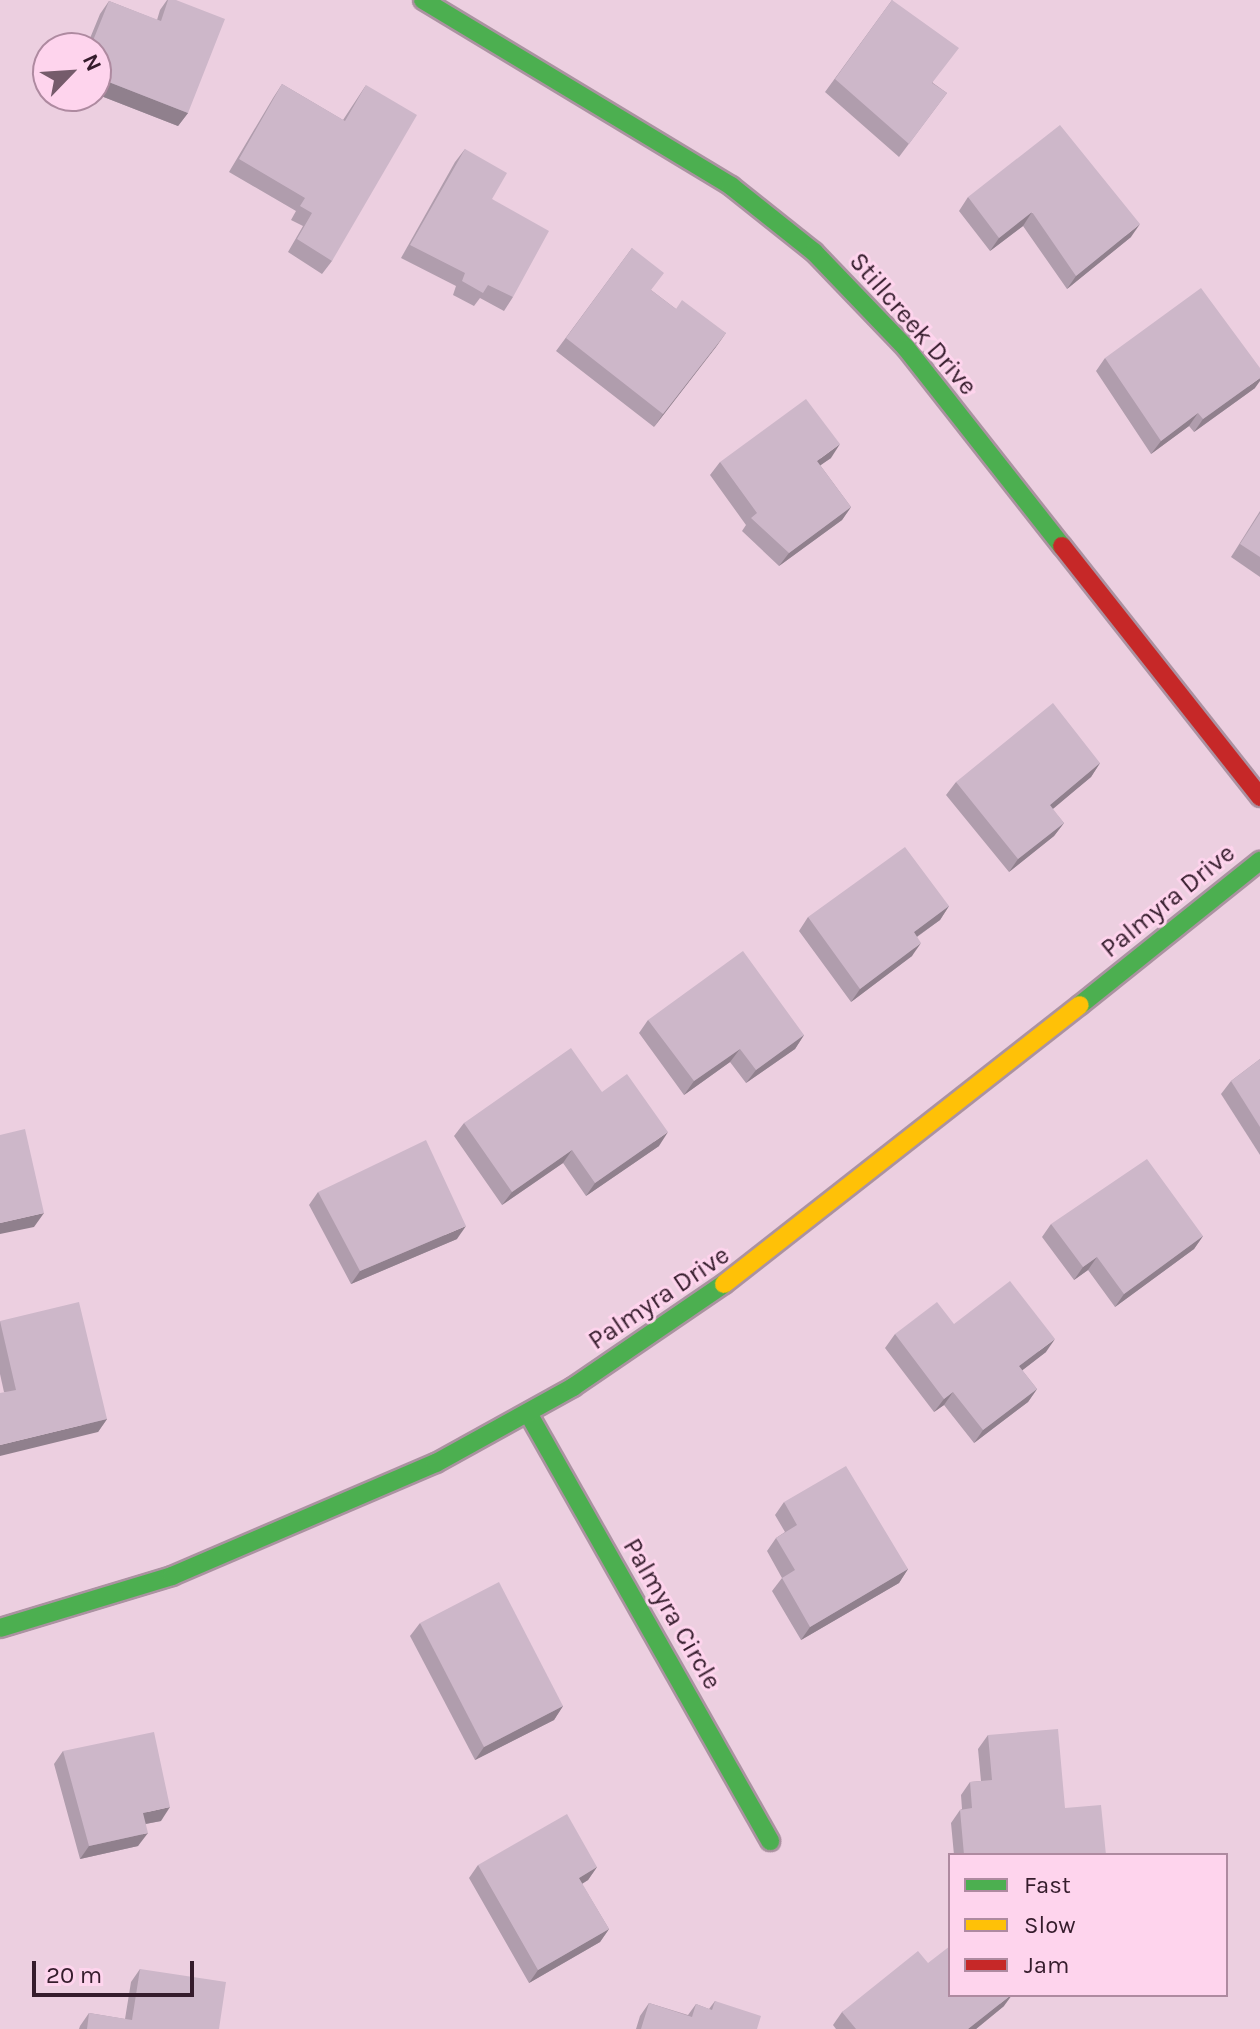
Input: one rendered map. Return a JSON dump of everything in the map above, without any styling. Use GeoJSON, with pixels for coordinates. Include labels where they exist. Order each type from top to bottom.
{"type":"FeatureCollection","features":[{"type":"Feature","properties":{"kind":"street","name":"Stillcreek Drive"},"geometry":{"type":"LineString","coordinates":[[423,0],[731,186],[814,252],[906,348],[1260,797]]}},
{"type":"Feature","properties":{"kind":"street","name":"Palmyra Drive"},"geometry":{"type":"LineString","coordinates":[[0,1628],[248,1548],[528,1413],[767,1255],[1260,861]]}},
{"type":"Feature","properties":{"kind":"street","name":"Palmyra Circle"},"geometry":{"type":"LineString","coordinates":[[528,1413],[770,1841]]}},
{"type":"Feature","properties":{"kind":"building"},"geometry":{"type":"Polygon","coordinates":[[[168,0],[176,0],[225,19],[188,113],[112,83],[112,32],[96,32],[109,1],[161,21],[168,0]]]}},
{"type":"Feature","properties":{"kind":"building"},"geometry":{"type":"Polygon","coordinates":[[[892,0],[959,48],[932,83],[947,93],[909,144],[835,79],[892,0]]]}},
{"type":"Feature","properties":{"kind":"building"},"geometry":{"type":"Polygon","coordinates":[[[282,84],[345,121],[366,85],[417,115],[332,261],[297,239],[312,213],[300,206],[305,198],[239,159],[282,84]]]}},
{"type":"Feature","properties":{"kind":"building"},"geometry":{"type":"Polygon","coordinates":[[[1060,125],[1140,224],[1076,276],[1032,212],[999,238],[968,197],[1060,125]]]}},
{"type":"Feature","properties":{"kind":"building"},"geometry":{"type":"Polygon","coordinates":[[[465,149],[507,173],[492,199],[549,231],[513,297],[488,285],[483,293],[462,281],[465,273],[410,245],[465,149]]]}},
{"type":"Feature","properties":{"kind":"building"},"geometry":{"type":"Polygon","coordinates":[[[632,248],[664,273],[651,290],[676,309],[682,300],[726,333],[663,414],[566,338],[632,248]]]}},
{"type":"Feature","properties":{"kind":"building"},"geometry":{"type":"Polygon","coordinates":[[[1201,288],[1260,368],[1260,378],[1203,419],[1198,413],[1161,441],[1105,358],[1201,288]]]}},
{"type":"Feature","properties":{"kind":"building"},"geometry":{"type":"Polygon","coordinates":[[[806,399],[840,444],[817,461],[851,507],[789,553],[751,518],[757,513],[720,462],[806,399]]]}},
{"type":"Feature","properties":{"kind":"building"},"geometry":{"type":"Polygon","coordinates":[[[1260,513],[1260,557],[1240,544],[1260,513]]]}},
{"type":"Feature","properties":{"kind":"building"},"geometry":{"type":"Polygon","coordinates":[[[1053,703],[1100,763],[1050,805],[1064,823],[1018,859],[956,782],[1053,703]]]}},
{"type":"Feature","properties":{"kind":"building"},"geometry":{"type":"Polygon","coordinates":[[[905,847],[949,906],[914,932],[921,943],[860,989],[808,917],[905,847]]]}},
{"type":"Feature","properties":{"kind":"building"},"geometry":{"type":"Polygon","coordinates":[[[743,951],[804,1035],[756,1070],[740,1049],[694,1081],[648,1020],[743,951]]]}},
{"type":"Feature","properties":{"kind":"building"},"geometry":{"type":"Polygon","coordinates":[[[571,1048],[602,1092],[627,1074],[668,1132],[595,1183],[572,1150],[512,1192],[464,1123],[571,1048]]]}},
{"type":"Feature","properties":{"kind":"building"},"geometry":{"type":"Polygon","coordinates":[[[1260,1059],[1260,1127],[1231,1081],[1260,1059]]]}},
{"type":"Feature","properties":{"kind":"building"},"geometry":{"type":"Polygon","coordinates":[[[25,1129],[44,1213],[0,1223],[0,1135],[25,1129]]]}},
{"type":"Feature","properties":{"kind":"building"},"geometry":{"type":"Polygon","coordinates":[[[426,1140],[466,1226],[360,1271],[318,1192],[426,1140]]]}},
{"type":"Feature","properties":{"kind":"building"},"geometry":{"type":"Polygon","coordinates":[[[1147,1159],[1203,1236],[1124,1294],[1097,1257],[1083,1267],[1051,1224],[1147,1159]]]}},
{"type":"Feature","properties":{"kind":"building"},"geometry":{"type":"Polygon","coordinates":[[[1010,1281],[1055,1339],[1019,1366],[1037,1389],[983,1430],[953,1392],[944,1399],[895,1334],[937,1302],[954,1324],[1010,1281]]]}},
{"type":"Feature","properties":{"kind":"building"},"geometry":{"type":"Polygon","coordinates":[[[79,1302],[107,1419],[0,1445],[0,1393],[16,1390],[0,1321],[79,1302]]]}},
{"type":"Feature","properties":{"kind":"building"},"geometry":{"type":"Polygon","coordinates":[[[846,1466],[908,1569],[810,1627],[782,1578],[795,1570],[776,1538],[797,1525],[784,1502],[846,1466]]]}},
{"type":"Feature","properties":{"kind":"building"},"geometry":{"type":"Polygon","coordinates":[[[499,1582],[563,1706],[484,1747],[420,1623],[499,1582]]]}},
{"type":"Feature","properties":{"kind":"building"},"geometry":{"type":"Polygon","coordinates":[[[1058,1729],[1065,1808],[1101,1805],[1106,1853],[964,1853],[960,1810],[972,1808],[970,1782],[992,1780],[988,1735],[1058,1729]]]}},
{"type":"Feature","properties":{"kind":"building"},"geometry":{"type":"Polygon","coordinates":[[[154,1732],[170,1807],[143,1813],[148,1833],[89,1846],[63,1751],[154,1732]]]}},
{"type":"Feature","properties":{"kind":"building"},"geometry":{"type":"Polygon","coordinates":[[[567,1814],[597,1867],[579,1878],[609,1929],[538,1970],[478,1865],[567,1814]]]}},
{"type":"Feature","properties":{"kind":"building"},"geometry":{"type":"Polygon","coordinates":[[[948,1948],[948,1997],[1008,1997],[968,2029],[856,2029],[842,2012],[918,1951],[928,1963],[948,1948]]]}},
{"type":"Feature","properties":{"kind":"building"},"geometry":{"type":"Polygon","coordinates":[[[140,1969],[226,1982],[219,2029],[87,2029],[89,2013],[132,2020],[140,1969]]]}},
{"type":"Feature","properties":{"kind":"building"},"geometry":{"type":"Polygon","coordinates":[[[715,2001],[761,2016],[757,2029],[641,2029],[649,2003],[692,2017],[696,2004],[712,2010],[715,2001]]]}},
{"type":"Feature","properties":{"kind":"traffic: fast"},"geometry":{"type":"LineString","coordinates":[[423,0],[731,186],[814,252],[906,348],[1062,546]]}},
{"type":"Feature","properties":{"kind":"traffic: fast"},"geometry":{"type":"LineString","coordinates":[[1080,1005],[1260,861]]}},
{"type":"Feature","properties":{"kind":"traffic: fast"},"geometry":{"type":"LineString","coordinates":[[0,1628],[172,1576],[436,1463],[573,1387],[724,1284]]}},
{"type":"Feature","properties":{"kind":"traffic: fast"},"geometry":{"type":"LineString","coordinates":[[528,1413],[770,1841]]}},
{"type":"Feature","properties":{"kind":"traffic: slow"},"geometry":{"type":"LineString","coordinates":[[724,1284],[1080,1005]]}},
{"type":"Feature","properties":{"kind":"traffic: jam"},"geometry":{"type":"LineString","coordinates":[[1062,546],[1260,797]]}}]}
